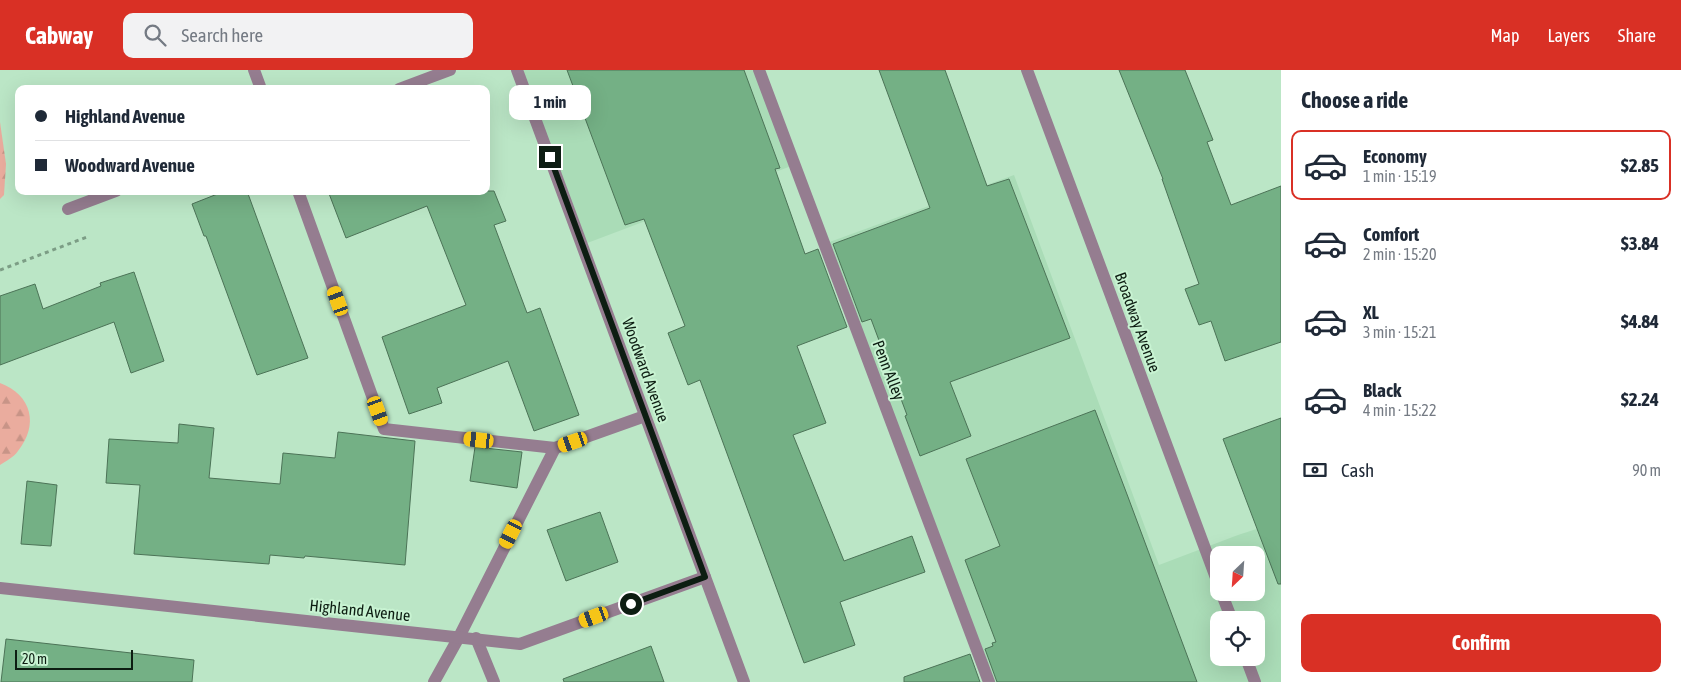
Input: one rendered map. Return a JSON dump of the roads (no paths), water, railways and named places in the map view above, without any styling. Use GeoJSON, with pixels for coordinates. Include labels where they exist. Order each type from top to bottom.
{"type":"FeatureCollection","features":[{"type":"Feature","properties":{"kind":"street"},"geometry":{"type":"LineString","coordinates":[[254,70],[260,85]]}},
{"type":"Feature","properties":{"kind":"street"},"geometry":{"type":"LineString","coordinates":[[410,85],[450,70]]}},
{"type":"Feature","properties":{"kind":"street","name":"Woodward Avenue"},"geometry":{"type":"LineString","coordinates":[[517,70],[744,682]]}},
{"type":"Feature","properties":{"kind":"street","name":"Penn Alley"},"geometry":{"type":"LineString","coordinates":[[759,70],[989,682]]}},
{"type":"Feature","properties":{"kind":"street","name":"Broadway Avenue"},"geometry":{"type":"LineString","coordinates":[[1027,70],[1210,562]]}},
{"type":"Feature","properties":{"kind":"street"},"geometry":{"type":"LineString","coordinates":[[68,209],[105,195]]}},
{"type":"Feature","properties":{"kind":"street"},"geometry":{"type":"LineString","coordinates":[[299,195],[384,429],[555,448],[645,416]]}},
{"type":"Feature","properties":{"kind":"street"},"geometry":{"type":"LineString","coordinates":[[434,682],[459,637],[555,448]]}},
{"type":"Feature","properties":{"kind":"street","name":"Highland Avenue"},"geometry":{"type":"LineString","coordinates":[[0,588],[520,644],[705,577]]}},
{"type":"Feature","properties":{"kind":"street"},"geometry":{"type":"LineString","coordinates":[[476,638],[494,682]]}},
{"type":"Feature","properties":{"kind":"street"},"geometry":{"type":"LineString","coordinates":[[1249,666],[1255,682]]}}]}
